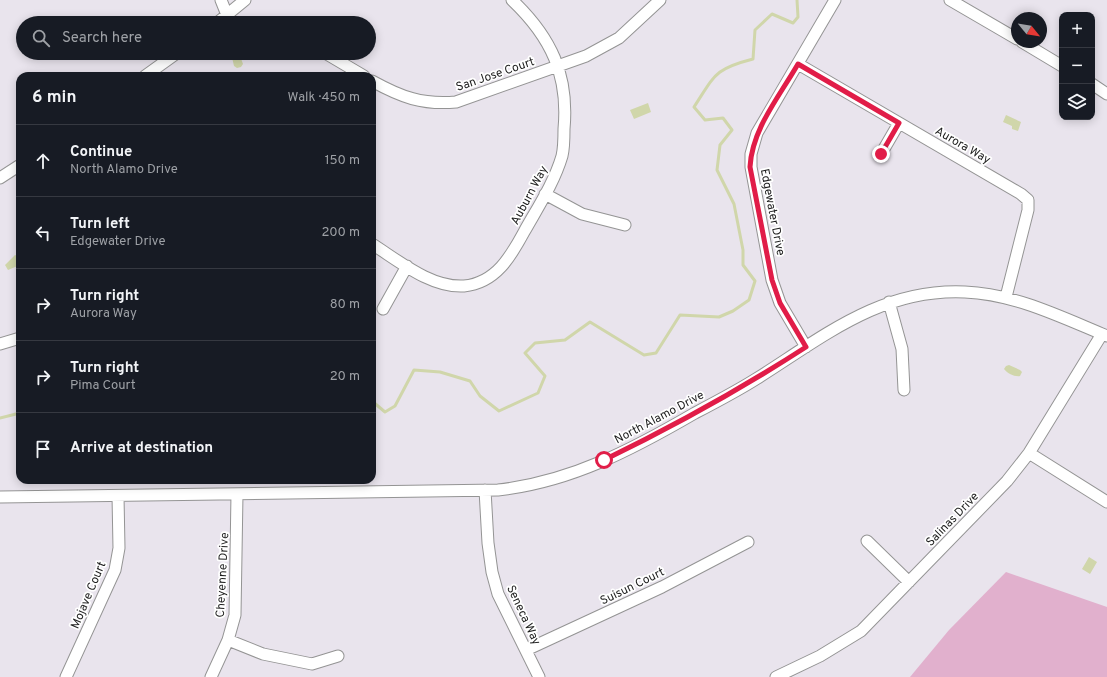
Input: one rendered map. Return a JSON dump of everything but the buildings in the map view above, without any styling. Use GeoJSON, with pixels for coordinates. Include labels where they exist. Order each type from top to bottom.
{"type":"FeatureCollection","features":[{"type":"Feature","properties":{"kind":"street"},"geometry":{"type":"LineString","coordinates":[[221,0],[227,15],[245,0]]}},
{"type":"Feature","properties":{"kind":"street","name":"Auburn Way"},"geometry":{"type":"LineString","coordinates":[[376,247],[425,276],[452,286],[465,286],[478,283],[490,277],[510,258],[555,176],[562,155],[566,107],[558,66],[542,32],[512,0]]}},
{"type":"Feature","properties":{"kind":"street","name":"San Jose Court"},"geometry":{"type":"LineString","coordinates":[[376,83],[407,98],[437,103],[456,102],[586,56],[619,38],[660,0]]}},
{"type":"Feature","properties":{"kind":"street","name":"Edgewater Drive"},"geometry":{"type":"LineString","coordinates":[[806,347],[780,303],[772,280],[750,167],[751,154],[757,133],[835,0]]}},
{"type":"Feature","properties":{"kind":"street"},"geometry":{"type":"LineString","coordinates":[[950,0],[1011,36]]}},
{"type":"Feature","properties":{"kind":"street"},"geometry":{"type":"LineString","coordinates":[[1032,48],[1059,64]]}},
{"type":"Feature","properties":{"kind":"street"},"geometry":{"type":"LineString","coordinates":[[151,72],[167,60]]}},
{"type":"Feature","properties":{"kind":"street"},"geometry":{"type":"LineString","coordinates":[[337,60],[357,72]]}},
{"type":"Feature","properties":{"kind":"street","name":"Aurora Way"},"geometry":{"type":"LineString","coordinates":[[798,64],[1021,194],[1028,200],[1028,210],[1006,297]]}},
{"type":"Feature","properties":{"kind":"street"},"geometry":{"type":"LineString","coordinates":[[1095,86],[1107,94]]}},
{"type":"Feature","properties":{"kind":"street"},"geometry":{"type":"LineString","coordinates":[[881,154],[899,123]]}},
{"type":"Feature","properties":{"kind":"street"},"geometry":{"type":"LineString","coordinates":[[0,178],[16,168]]}},
{"type":"Feature","properties":{"kind":"street"},"geometry":{"type":"LineString","coordinates":[[545,194],[582,214],[625,225]]}},
{"type":"Feature","properties":{"kind":"street"},"geometry":{"type":"LineString","coordinates":[[383,309],[407,266]]}},
{"type":"Feature","properties":{"kind":"street","name":"North Alamo Drive"},"geometry":{"type":"LineString","coordinates":[[0,498],[485,490],[520,487],[541,483],[573,473],[604,460],[664,431],[755,380],[856,317],[889,302],[923,294],[965,292],[1006,297],[1028,304],[1104,335]]}},
{"type":"Feature","properties":{"kind":"street"},"geometry":{"type":"LineString","coordinates":[[889,302],[902,349],[904,390]]}},
{"type":"Feature","properties":{"kind":"street","name":"Salinas Drive"},"geometry":{"type":"LineString","coordinates":[[776,677],[847,641],[861,631],[1007,480],[1029,453],[1104,335]]}},
{"type":"Feature","properties":{"kind":"street"},"geometry":{"type":"LineString","coordinates":[[0,344],[16,339]]}},
{"type":"Feature","properties":{"kind":"street"},"geometry":{"type":"LineString","coordinates":[[1029,453],[1107,502]]}},
{"type":"Feature","properties":{"kind":"street","name":"Seneca Way"},"geometry":{"type":"LineString","coordinates":[[485,490],[488,543],[492,572],[498,594],[539,677]]}},
{"type":"Feature","properties":{"kind":"street","name":"Cheyenne Drive"},"geometry":{"type":"LineString","coordinates":[[211,677],[228,640],[235,615],[237,494]]}},
{"type":"Feature","properties":{"kind":"street","name":"Mojave Court"},"geometry":{"type":"LineString","coordinates":[[66,677],[115,570],[119,548],[118,496]]}},
{"type":"Feature","properties":{"kind":"street"},"geometry":{"type":"LineString","coordinates":[[867,541],[909,582]]}},
{"type":"Feature","properties":{"kind":"street","name":"Suisun Court"},"geometry":{"type":"LineString","coordinates":[[526,650],[662,586],[748,542]]}},
{"type":"Feature","properties":{"kind":"street"},"geometry":{"type":"LineString","coordinates":[[228,640],[263,654],[312,664],[338,656]]}},
{"type":"Feature","properties":{"kind":"shaded area"},"geometry":{"type":"Polygon","coordinates":[[[233,60],[242,60],[243,64],[241,67],[237,68],[234,66],[233,60]]]}},
{"type":"Feature","properties":{"kind":"shaded area"},"geometry":{"type":"Polygon","coordinates":[[[648,103],[651,112],[634,119],[630,110],[648,103]]]}},
{"type":"Feature","properties":{"kind":"shaded area"},"geometry":{"type":"Polygon","coordinates":[[[1006,115],[1021,122],[1018,131],[1012,129],[1012,126],[1003,122],[1006,115]]]}},
{"type":"Feature","properties":{"kind":"shaded area"},"geometry":{"type":"Polygon","coordinates":[[[16,255],[16,267],[8,270],[5,265],[16,255]]]}},
{"type":"Feature","properties":{"kind":"shaded area"},"geometry":{"type":"Polygon","coordinates":[[[1009,365],[1022,372],[1020,376],[1014,376],[1004,369],[1009,365]]]}},
{"type":"Feature","properties":{"kind":"shaded area"},"geometry":{"type":"Polygon","coordinates":[[[1089,557],[1097,562],[1090,574],[1082,569],[1089,557]]]}},
{"type":"Feature","properties":{"kind":"shaded area"},"geometry":{"type":"Polygon","coordinates":[[[1006,572],[1107,607],[1107,677],[910,677],[949,630],[1006,572]]]}},
{"type":"Feature","properties":{"kind":"waterway"},"geometry":{"type":"LineString","coordinates":[[376,404],[385,412],[395,406],[414,370],[440,372],[470,381],[480,396],[499,411],[538,393],[545,376],[525,353],[535,343],[565,340],[590,322],[644,355],[656,353],[680,315],[719,317],[733,311],[749,300],[755,281],[743,265],[743,250],[734,204],[717,170],[720,145],[732,130],[723,118],[705,120],[694,107],[712,80],[723,70],[730,66],[753,59],[755,30],[772,14],[793,23],[798,17],[797,0]]}},
{"type":"Feature","properties":{"kind":"waterway"},"geometry":{"type":"LineString","coordinates":[[0,418],[16,414]]}},
{"type":"Feature","properties":{"kind":"route"},"geometry":{"type":"LineString","coordinates":[[604,460],[664,431],[755,380],[806,347],[780,303],[772,280],[750,167],[751,154],[757,133],[798,64],[899,123],[881,154]]}}]}
